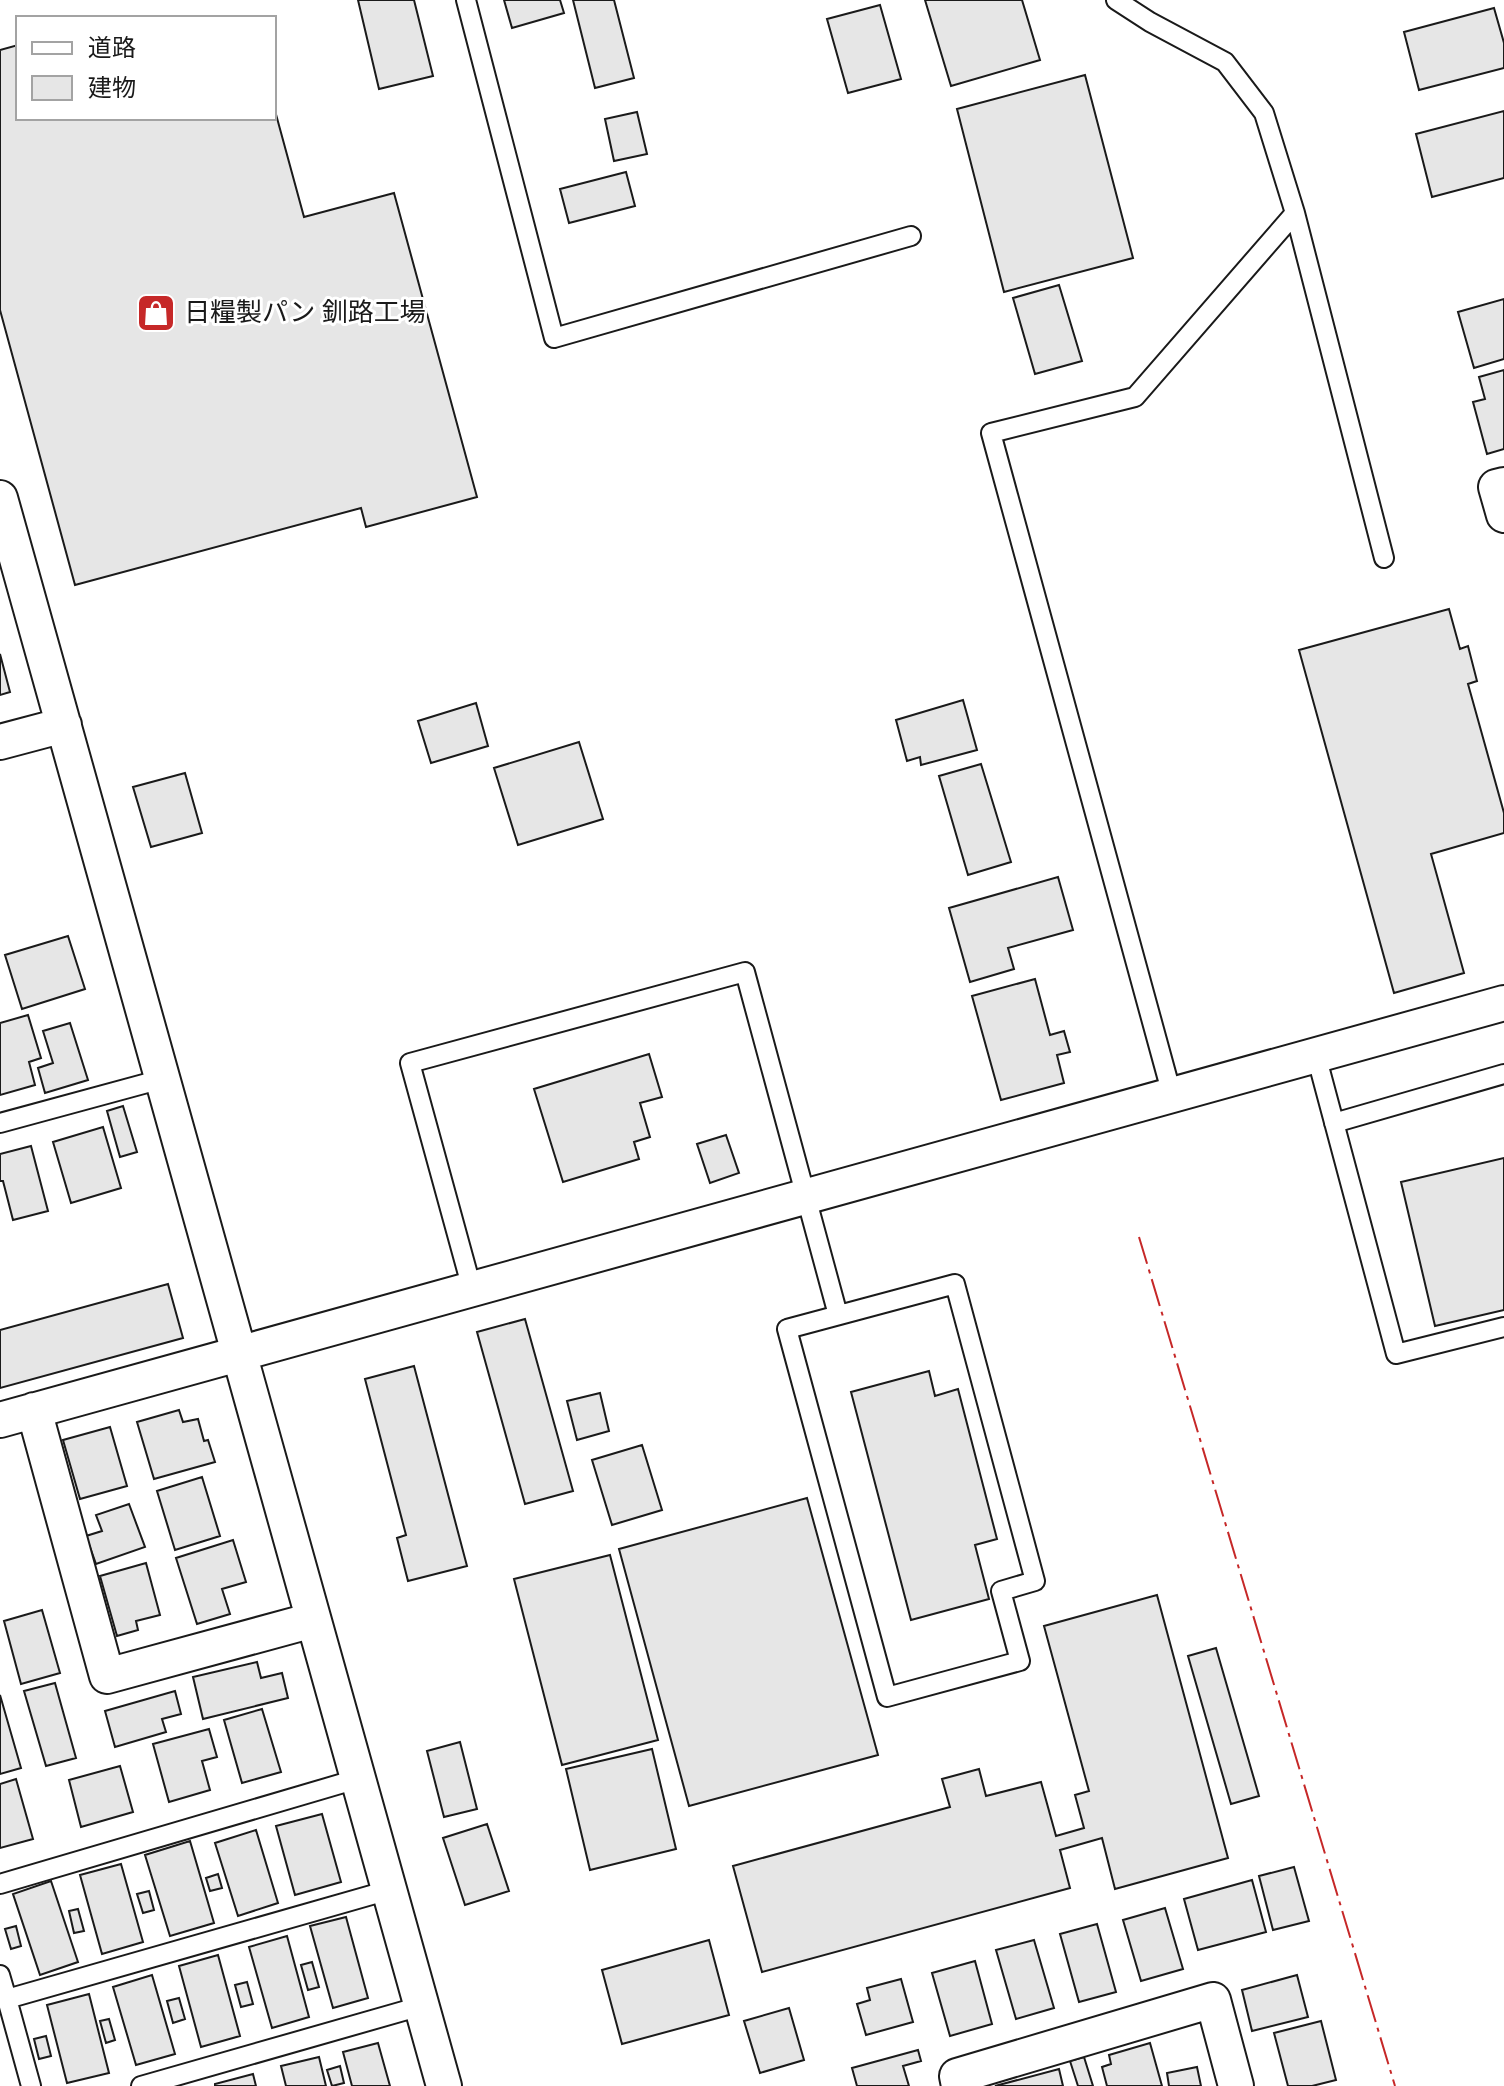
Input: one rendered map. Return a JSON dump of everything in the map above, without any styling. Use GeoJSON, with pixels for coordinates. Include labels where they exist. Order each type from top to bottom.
{"type":"FeatureCollection","features":[{"type":"Feature","properties":{"kind":"street"},"geometry":{"type":"LineString","coordinates":[[1504,485],[1496,487],[1504,515]]}},
{"type":"Feature","properties":{"kind":"street"},"geometry":{"type":"LineString","coordinates":[[0,498],[444,2086]]}},
{"type":"Feature","properties":{"kind":"street"},"geometry":{"type":"LineString","coordinates":[[0,742],[64,725]]}},
{"type":"Feature","properties":{"kind":"street"},"geometry":{"type":"LineString","coordinates":[[0,1420],[1504,1003]]}},
{"type":"Feature","properties":{"kind":"street"},"geometry":{"type":"LineString","coordinates":[[34,1410],[107,1676],[313,1620]]}},
{"type":"Feature","properties":{"kind":"street"},"geometry":{"type":"LineString","coordinates":[[959,2086],[957,2076],[1213,2000],[1236,2086]]}},
{"type":"Feature","properties":{"kind":"lane"},"geometry":{"type":"LineString","coordinates":[[466,0],[554,338],[911,236]]}},
{"type":"Feature","properties":{"kind":"lane"},"geometry":{"type":"LineString","coordinates":[[1116,0],[1225,62],[1264,113],[1295,213],[1384,558]]}},
{"type":"Feature","properties":{"kind":"lane"},"geometry":{"type":"LineString","coordinates":[[1172,1095],[991,433],[1135,397],[1295,213]]}},
{"type":"Feature","properties":{"kind":"lane"},"geometry":{"type":"LineString","coordinates":[[472,1289],[410,1063],[745,972],[838,1315]]}},
{"type":"Feature","properties":{"kind":"lane"},"geometry":{"type":"LineString","coordinates":[[1316,1055],[1396,1354],[1504,1327]]}},
{"type":"Feature","properties":{"kind":"lane"},"geometry":{"type":"LineString","coordinates":[[1334,1123],[1504,1074]]}},
{"type":"Feature","properties":{"kind":"lane"},"geometry":{"type":"LineString","coordinates":[[0,1123],[162,1079]]}},
{"type":"Feature","properties":{"kind":"lane"},"geometry":{"type":"LineString","coordinates":[[955,1284],[1035,1581],[1001,1591],[1020,1661],[887,1697],[787,1329],[838,1315],[955,1284]]}},
{"type":"Feature","properties":{"kind":"lane"},"geometry":{"type":"LineString","coordinates":[[0,1884],[357,1779]]}},
{"type":"Feature","properties":{"kind":"lane"},"geometry":{"type":"LineString","coordinates":[[7,1999],[389,1890]]}},
{"type":"Feature","properties":{"kind":"lane"},"geometry":{"type":"LineString","coordinates":[[0,1975],[31,2086]]}},
{"type":"Feature","properties":{"kind":"lane"},"geometry":{"type":"LineString","coordinates":[[141,2086],[421,2006]]}},
{"type":"Feature","properties":{"kind":"building"},"geometry":{"type":"Polygon","coordinates":[[[358,0],[414,0],[433,76],[379,89],[358,0]]]}},
{"type":"Feature","properties":{"kind":"building"},"geometry":{"type":"Polygon","coordinates":[[[504,0],[560,0],[564,13],[512,28],[504,0]]]}},
{"type":"Feature","properties":{"kind":"building"},"geometry":{"type":"Polygon","coordinates":[[[573,0],[614,0],[634,78],[595,88],[573,0]]]}},
{"type":"Feature","properties":{"kind":"building"},"geometry":{"type":"Polygon","coordinates":[[[925,0],[1022,0],[1040,60],[951,86],[925,0]]]}},
{"type":"Feature","properties":{"kind":"building"},"geometry":{"type":"Polygon","coordinates":[[[880,5],[901,79],[848,93],[827,19],[880,5]]]}},
{"type":"Feature","properties":{"kind":"building"},"geometry":{"type":"Polygon","coordinates":[[[1494,8],[1504,43],[1504,68],[1419,90],[1404,32],[1494,8]]]}},
{"type":"Feature","properties":{"kind":"building"},"geometry":{"type":"Polygon","coordinates":[[[16,46],[16,120],[276,120],[276,114],[304,217],[394,193],[477,497],[366,527],[361,508],[75,585],[0,310],[0,50],[16,46]]]}},
{"type":"Feature","properties":{"kind":"building"},"geometry":{"type":"Polygon","coordinates":[[[1085,75],[1133,258],[1004,292],[957,109],[1085,75]]]}},
{"type":"Feature","properties":{"kind":"building"},"geometry":{"type":"Polygon","coordinates":[[[1504,111],[1504,178],[1432,197],[1416,134],[1504,111]]]}},
{"type":"Feature","properties":{"kind":"building"},"geometry":{"type":"Polygon","coordinates":[[[637,112],[647,154],[614,161],[605,119],[637,112]]]}},
{"type":"Feature","properties":{"kind":"building"},"geometry":{"type":"Polygon","coordinates":[[[626,172],[635,206],[569,223],[560,189],[626,172]]]}},
{"type":"Feature","properties":{"kind":"building"},"geometry":{"type":"Polygon","coordinates":[[[1059,285],[1082,361],[1035,374],[1013,298],[1059,285]]]}},
{"type":"Feature","properties":{"kind":"building"},"geometry":{"type":"Polygon","coordinates":[[[1504,299],[1504,359],[1474,368],[1458,312],[1504,299]]]}},
{"type":"Feature","properties":{"kind":"building"},"geometry":{"type":"Polygon","coordinates":[[[1504,370],[1504,449],[1487,454],[1473,402],[1485,399],[1479,377],[1504,370]]]}},
{"type":"Feature","properties":{"kind":"building"},"geometry":{"type":"Polygon","coordinates":[[[1449,609],[1460,649],[1468,646],[1477,681],[1468,684],[1504,813],[1504,833],[1431,854],[1464,973],[1394,993],[1299,650],[1449,609]]]}},
{"type":"Feature","properties":{"kind":"building"},"geometry":{"type":"Polygon","coordinates":[[[0,654],[10,692],[0,695],[0,654]]]}},
{"type":"Feature","properties":{"kind":"building"},"geometry":{"type":"Polygon","coordinates":[[[963,700],[977,750],[921,765],[920,757],[907,761],[896,720],[963,700]]]}},
{"type":"Feature","properties":{"kind":"building"},"geometry":{"type":"Polygon","coordinates":[[[476,703],[488,746],[431,763],[418,721],[476,703]]]}},
{"type":"Feature","properties":{"kind":"building"},"geometry":{"type":"Polygon","coordinates":[[[579,742],[603,819],[518,845],[494,768],[579,742]]]}},
{"type":"Feature","properties":{"kind":"building"},"geometry":{"type":"Polygon","coordinates":[[[981,764],[1011,862],[968,875],[939,776],[981,764]]]}},
{"type":"Feature","properties":{"kind":"building"},"geometry":{"type":"Polygon","coordinates":[[[185,773],[202,833],[151,847],[133,787],[185,773]]]}},
{"type":"Feature","properties":{"kind":"building"},"geometry":{"type":"Polygon","coordinates":[[[1058,877],[1073,930],[1008,948],[1014,969],[970,982],[949,908],[1058,877]]]}},
{"type":"Feature","properties":{"kind":"building"},"geometry":{"type":"Polygon","coordinates":[[[68,936],[85,989],[22,1009],[5,955],[68,936]]]}},
{"type":"Feature","properties":{"kind":"building"},"geometry":{"type":"Polygon","coordinates":[[[1035,979],[1050,1035],[1064,1031],[1070,1052],[1057,1055],[1064,1083],[1001,1100],[972,996],[1035,979]]]}},
{"type":"Feature","properties":{"kind":"building"},"geometry":{"type":"Polygon","coordinates":[[[28,1015],[41,1058],[29,1062],[35,1085],[0,1095],[0,1023],[28,1015]]]}},
{"type":"Feature","properties":{"kind":"building"},"geometry":{"type":"Polygon","coordinates":[[[70,1023],[88,1080],[45,1093],[38,1068],[53,1063],[43,1031],[70,1023]]]}},
{"type":"Feature","properties":{"kind":"building"},"geometry":{"type":"Polygon","coordinates":[[[649,1054],[662,1097],[640,1103],[650,1137],[634,1142],[639,1159],[563,1182],[534,1089],[649,1054]]]}},
{"type":"Feature","properties":{"kind":"building"},"geometry":{"type":"Polygon","coordinates":[[[123,1106],[137,1152],[120,1157],[107,1111],[123,1106]]]}},
{"type":"Feature","properties":{"kind":"building"},"geometry":{"type":"Polygon","coordinates":[[[103,1127],[121,1188],[71,1203],[53,1142],[103,1127]]]}},
{"type":"Feature","properties":{"kind":"building"},"geometry":{"type":"Polygon","coordinates":[[[726,1135],[739,1173],[710,1183],[697,1144],[726,1135]]]}},
{"type":"Feature","properties":{"kind":"building"},"geometry":{"type":"Polygon","coordinates":[[[31,1146],[48,1211],[13,1220],[3,1181],[0,1181],[0,1154],[31,1146]]]}},
{"type":"Feature","properties":{"kind":"building"},"geometry":{"type":"Polygon","coordinates":[[[1504,1158],[1504,1310],[1435,1326],[1401,1182],[1504,1158]]]}},
{"type":"Feature","properties":{"kind":"building"},"geometry":{"type":"Polygon","coordinates":[[[168,1284],[183,1338],[0,1388],[0,1330],[168,1284]]]}},
{"type":"Feature","properties":{"kind":"building"},"geometry":{"type":"Polygon","coordinates":[[[525,1319],[573,1491],[525,1504],[477,1332],[525,1319]]]}},
{"type":"Feature","properties":{"kind":"building"},"geometry":{"type":"Polygon","coordinates":[[[414,1366],[467,1566],[408,1581],[397,1538],[406,1535],[365,1379],[414,1366]]]}},
{"type":"Feature","properties":{"kind":"building"},"geometry":{"type":"Polygon","coordinates":[[[929,1371],[935,1396],[958,1389],[997,1539],[975,1545],[989,1599],[911,1620],[851,1392],[929,1371]]]}},
{"type":"Feature","properties":{"kind":"building"},"geometry":{"type":"Polygon","coordinates":[[[600,1393],[609,1431],[577,1440],[567,1401],[600,1393]]]}},
{"type":"Feature","properties":{"kind":"building"},"geometry":{"type":"Polygon","coordinates":[[[179,1410],[183,1422],[198,1419],[204,1441],[208,1440],[215,1462],[154,1479],[137,1422],[179,1410]]]}},
{"type":"Feature","properties":{"kind":"building"},"geometry":{"type":"Polygon","coordinates":[[[110,1427],[127,1486],[80,1499],[63,1440],[110,1427]]]}},
{"type":"Feature","properties":{"kind":"building"},"geometry":{"type":"Polygon","coordinates":[[[642,1445],[662,1510],[612,1525],[592,1460],[642,1445]]]}},
{"type":"Feature","properties":{"kind":"building"},"geometry":{"type":"Polygon","coordinates":[[[202,1477],[220,1536],[175,1550],[157,1491],[202,1477]]]}},
{"type":"Feature","properties":{"kind":"building"},"geometry":{"type":"Polygon","coordinates":[[[807,1498],[878,1755],[689,1806],[619,1549],[807,1498]]]}},
{"type":"Feature","properties":{"kind":"building"},"geometry":{"type":"Polygon","coordinates":[[[129,1504],[145,1547],[96,1564],[86,1536],[102,1531],[96,1515],[129,1504]]]}},
{"type":"Feature","properties":{"kind":"building"},"geometry":{"type":"Polygon","coordinates":[[[233,1540],[246,1582],[222,1589],[230,1614],[197,1624],[176,1558],[233,1540]]]}},
{"type":"Feature","properties":{"kind":"building"},"geometry":{"type":"Polygon","coordinates":[[[610,1555],[658,1740],[562,1765],[514,1579],[610,1555]]]}},
{"type":"Feature","properties":{"kind":"building"},"geometry":{"type":"Polygon","coordinates":[[[146,1563],[160,1615],[136,1621],[138,1630],[117,1636],[100,1576],[146,1563]]]}},
{"type":"Feature","properties":{"kind":"building"},"geometry":{"type":"Polygon","coordinates":[[[1157,1595],[1228,1858],[1115,1889],[1102,1838],[1060,1850],[1070,1888],[762,1972],[733,1866],[950,1807],[942,1779],[979,1769],[986,1796],[1041,1782],[1056,1836],[1084,1828],[1075,1795],[1089,1791],[1044,1626],[1157,1595]]]}},
{"type":"Feature","properties":{"kind":"building"},"geometry":{"type":"Polygon","coordinates":[[[42,1610],[60,1673],[21,1684],[4,1621],[42,1610]]]}},
{"type":"Feature","properties":{"kind":"building"},"geometry":{"type":"Polygon","coordinates":[[[1216,1648],[1259,1796],[1231,1804],[1188,1656],[1216,1648]]]}},
{"type":"Feature","properties":{"kind":"building"},"geometry":{"type":"Polygon","coordinates":[[[257,1662],[261,1678],[282,1673],[288,1698],[203,1719],[193,1677],[257,1662]]]}},
{"type":"Feature","properties":{"kind":"building"},"geometry":{"type":"Polygon","coordinates":[[[55,1683],[76,1758],[46,1766],[24,1691],[55,1683]]]}},
{"type":"Feature","properties":{"kind":"building"},"geometry":{"type":"Polygon","coordinates":[[[175,1691],[181,1714],[162,1719],[166,1732],[115,1747],[105,1711],[175,1691]]]}},
{"type":"Feature","properties":{"kind":"building"},"geometry":{"type":"Polygon","coordinates":[[[0,1695],[21,1768],[0,1774],[0,1695]]]}},
{"type":"Feature","properties":{"kind":"building"},"geometry":{"type":"Polygon","coordinates":[[[262,1709],[281,1772],[242,1783],[224,1720],[262,1709]]]}},
{"type":"Feature","properties":{"kind":"building"},"geometry":{"type":"Polygon","coordinates":[[[209,1729],[217,1757],[202,1761],[210,1790],[169,1802],[153,1744],[209,1729]]]}},
{"type":"Feature","properties":{"kind":"building"},"geometry":{"type":"Polygon","coordinates":[[[460,1742],[477,1809],[444,1817],[427,1751],[460,1742]]]}},
{"type":"Feature","properties":{"kind":"building"},"geometry":{"type":"Polygon","coordinates":[[[652,1749],[676,1849],[590,1870],[566,1769],[652,1749]]]}},
{"type":"Feature","properties":{"kind":"building"},"geometry":{"type":"Polygon","coordinates":[[[120,1766],[133,1812],[81,1827],[69,1780],[120,1766]]]}},
{"type":"Feature","properties":{"kind":"building"},"geometry":{"type":"Polygon","coordinates":[[[16,1779],[33,1839],[0,1848],[0,1784],[16,1779]]]}},
{"type":"Feature","properties":{"kind":"building"},"geometry":{"type":"Polygon","coordinates":[[[322,1814],[341,1882],[295,1895],[276,1826],[322,1814]]]}},
{"type":"Feature","properties":{"kind":"building"},"geometry":{"type":"Polygon","coordinates":[[[487,1824],[509,1891],[465,1905],[443,1838],[487,1824]]]}},
{"type":"Feature","properties":{"kind":"building"},"geometry":{"type":"Polygon","coordinates":[[[256,1830],[278,1903],[238,1916],[215,1843],[256,1830]]]}},
{"type":"Feature","properties":{"kind":"building"},"geometry":{"type":"Polygon","coordinates":[[[190,1841],[214,1923],[170,1936],[145,1855],[190,1841]]]}},
{"type":"Feature","properties":{"kind":"building"},"geometry":{"type":"Polygon","coordinates":[[[121,1864],[143,1942],[102,1954],[80,1875],[121,1864]]]}},
{"type":"Feature","properties":{"kind":"building"},"geometry":{"type":"Polygon","coordinates":[[[1294,1867],[1309,1921],[1273,1930],[1259,1876],[1294,1867]]]}},
{"type":"Feature","properties":{"kind":"building"},"geometry":{"type":"Polygon","coordinates":[[[218,1874],[222,1888],[210,1891],[206,1878],[218,1874]]]}},
{"type":"Feature","properties":{"kind":"building"},"geometry":{"type":"Polygon","coordinates":[[[1252,1880],[1266,1932],[1198,1950],[1184,1899],[1252,1880]]]}},
{"type":"Feature","properties":{"kind":"building"},"geometry":{"type":"Polygon","coordinates":[[[51,1881],[78,1962],[40,1975],[13,1894],[51,1881]]]}},
{"type":"Feature","properties":{"kind":"building"},"geometry":{"type":"Polygon","coordinates":[[[149,1891],[154,1910],[143,1913],[137,1894],[149,1891]]]}},
{"type":"Feature","properties":{"kind":"building"},"geometry":{"type":"Polygon","coordinates":[[[1165,1908],[1183,1969],[1141,1981],[1123,1920],[1165,1908]]]}},
{"type":"Feature","properties":{"kind":"building"},"geometry":{"type":"Polygon","coordinates":[[[78,1909],[84,1931],[74,1933],[69,1911],[78,1909]]]}},
{"type":"Feature","properties":{"kind":"building"},"geometry":{"type":"Polygon","coordinates":[[[346,1917],[368,1998],[333,2008],[310,1926],[346,1917]]]}},
{"type":"Feature","properties":{"kind":"building"},"geometry":{"type":"Polygon","coordinates":[[[1097,1924],[1116,1992],[1079,2002],[1060,1934],[1097,1924]]]}},
{"type":"Feature","properties":{"kind":"building"},"geometry":{"type":"Polygon","coordinates":[[[16,1926],[21,1946],[11,1949],[5,1929],[16,1926]]]}},
{"type":"Feature","properties":{"kind":"building"},"geometry":{"type":"Polygon","coordinates":[[[287,1936],[309,2017],[272,2028],[249,1947],[287,1936]]]}},
{"type":"Feature","properties":{"kind":"building"},"geometry":{"type":"Polygon","coordinates":[[[709,1940],[729,2015],[622,2044],[602,1970],[709,1940]]]}},
{"type":"Feature","properties":{"kind":"building"},"geometry":{"type":"Polygon","coordinates":[[[1034,1940],[1054,2008],[1016,2019],[996,1950],[1034,1940]]]}},
{"type":"Feature","properties":{"kind":"building"},"geometry":{"type":"Polygon","coordinates":[[[218,1955],[240,2036],[201,2047],[179,1966],[218,1955]]]}},
{"type":"Feature","properties":{"kind":"building"},"geometry":{"type":"Polygon","coordinates":[[[975,1961],[992,2024],[950,2036],[932,1973],[975,1961]]]}},
{"type":"Feature","properties":{"kind":"building"},"geometry":{"type":"Polygon","coordinates":[[[312,1962],[319,1987],[308,1990],[301,1965],[312,1962]]]}},
{"type":"Feature","properties":{"kind":"building"},"geometry":{"type":"Polygon","coordinates":[[[152,1975],[175,2054],[136,2065],[113,1987],[152,1975]]]}},
{"type":"Feature","properties":{"kind":"building"},"geometry":{"type":"Polygon","coordinates":[[[1297,1975],[1308,2017],[1252,2031],[1242,1990],[1297,1975]]]}},
{"type":"Feature","properties":{"kind":"building"},"geometry":{"type":"Polygon","coordinates":[[[901,1979],[913,2022],[866,2035],[857,2004],[870,2000],[867,1988],[901,1979]]]}},
{"type":"Feature","properties":{"kind":"building"},"geometry":{"type":"Polygon","coordinates":[[[247,1982],[253,2004],[241,2007],[235,1985],[247,1982]]]}},
{"type":"Feature","properties":{"kind":"building"},"geometry":{"type":"Polygon","coordinates":[[[89,1994],[109,2073],[67,2083],[47,2005],[89,1994]]]}},
{"type":"Feature","properties":{"kind":"building"},"geometry":{"type":"Polygon","coordinates":[[[179,1998],[185,2019],[173,2023],[167,2001],[179,1998]]]}},
{"type":"Feature","properties":{"kind":"building"},"geometry":{"type":"Polygon","coordinates":[[[789,2008],[804,2060],[760,2073],[744,2021],[789,2008]]]}},
{"type":"Feature","properties":{"kind":"building"},"geometry":{"type":"Polygon","coordinates":[[[109,2019],[115,2040],[106,2043],[100,2021],[109,2019]]]}},
{"type":"Feature","properties":{"kind":"building"},"geometry":{"type":"Polygon","coordinates":[[[1321,2021],[1336,2080],[1312,2086],[1288,2086],[1274,2033],[1321,2021]]]}},
{"type":"Feature","properties":{"kind":"building"},"geometry":{"type":"Polygon","coordinates":[[[46,2036],[51,2056],[39,2059],[34,2039],[46,2036]]]}},
{"type":"Feature","properties":{"kind":"building"},"geometry":{"type":"Polygon","coordinates":[[[378,2043],[390,2086],[352,2086],[343,2052],[378,2043]]]}},
{"type":"Feature","properties":{"kind":"building"},"geometry":{"type":"Polygon","coordinates":[[[1150,2043],[1162,2086],[1107,2086],[1102,2067],[1111,2064],[1109,2055],[1150,2043]]]}},
{"type":"Feature","properties":{"kind":"building"},"geometry":{"type":"Polygon","coordinates":[[[918,2050],[921,2061],[903,2066],[909,2086],[857,2086],[852,2068],[918,2050]]]}},
{"type":"Feature","properties":{"kind":"building"},"geometry":{"type":"Polygon","coordinates":[[[319,2057],[326,2086],[286,2086],[281,2066],[319,2057]]]}},
{"type":"Feature","properties":{"kind":"building"},"geometry":{"type":"Polygon","coordinates":[[[1084,2057],[1093,2086],[1078,2086],[1070,2061],[1084,2057]]]}},
{"type":"Feature","properties":{"kind":"building"},"geometry":{"type":"Polygon","coordinates":[[[340,2066],[344,2083],[332,2086],[327,2070],[340,2066]]]}},
{"type":"Feature","properties":{"kind":"building"},"geometry":{"type":"Polygon","coordinates":[[[1197,2067],[1201,2086],[1169,2086],[1167,2073],[1197,2067]]]}},
{"type":"Feature","properties":{"kind":"building"},"geometry":{"type":"Polygon","coordinates":[[[1059,2069],[1063,2086],[995,2086],[1059,2069]]]}},
{"type":"Feature","properties":{"kind":"building"},"geometry":{"type":"Polygon","coordinates":[[[253,2074],[256,2086],[215,2086],[215,2084],[253,2074]]]}},
{"type":"Feature","properties":{"kind":"power"},"geometry":{"type":"LineString","coordinates":[[1139,1237],[1395,2086]]}},
{"type":"Feature","properties":{"kind":"place","name":"日糧製パン 釧路工場"},"geometry":{"type":"Point","coordinates":[156,313]}}]}
